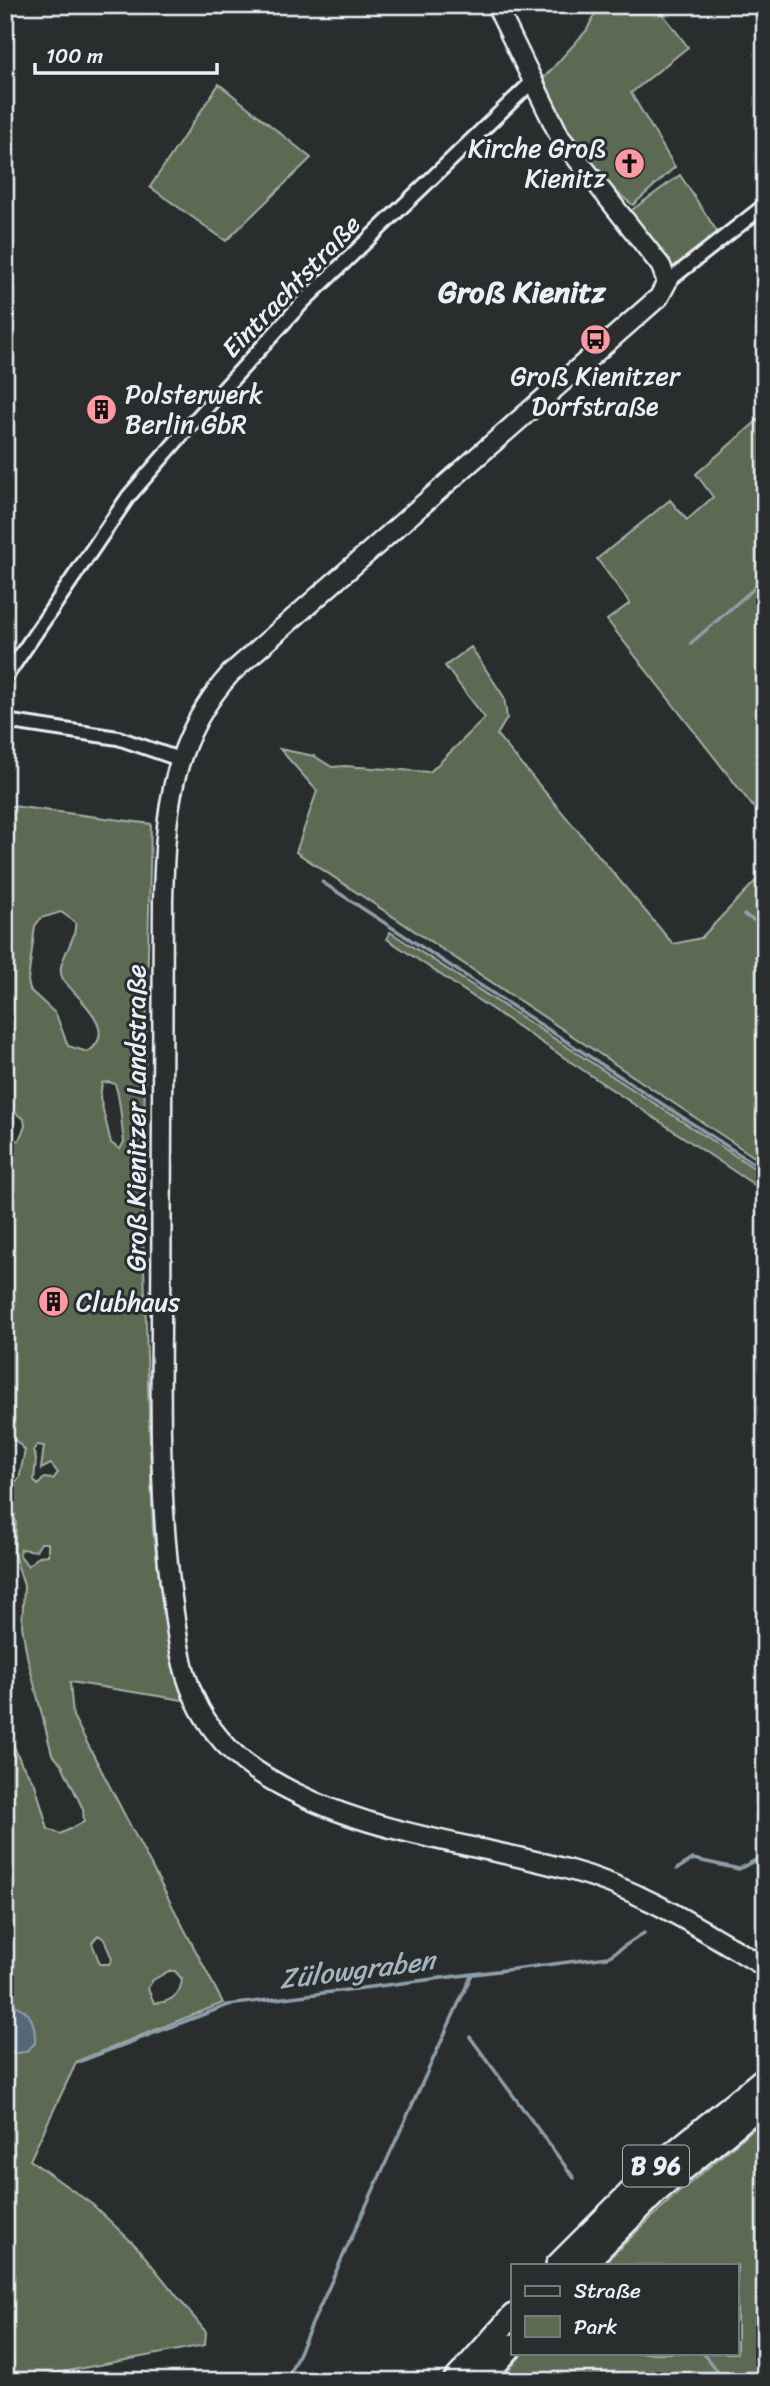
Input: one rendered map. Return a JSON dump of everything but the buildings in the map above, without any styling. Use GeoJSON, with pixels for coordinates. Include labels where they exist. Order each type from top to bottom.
{"type":"FeatureCollection","features":[{"type":"Feature","properties":{"kind":"highway","name":"B 96"},"geometry":{"type":"LineString","coordinates":[[558,2264],[653,2169],[765,2077]]}},
{"type":"Feature","properties":{"kind":"highway","name":"B 96"},"geometry":{"type":"LineString","coordinates":[[585,2264],[658,2192],[765,2102]]}},
{"type":"Feature","properties":{"kind":"highway"},"geometry":{"type":"LineString","coordinates":[[454,2381],[511,2317]]}},
{"type":"Feature","properties":{"kind":"highway"},"geometry":{"type":"LineString","coordinates":[[481,2381],[511,2347]]}},
{"type":"Feature","properties":{"kind":"main road"},"geometry":{"type":"LineString","coordinates":[[179,759],[208,704],[231,673],[659,297],[667,282],[661,266],[560,137],[496,5]]}},
{"type":"Feature","properties":{"kind":"main road","name":"Groß Kienitzer Landstraße"},"geometry":{"type":"LineString","coordinates":[[179,759],[167,812],[163,914],[161,1493],[177,1631],[194,1696],[205,1718],[228,1748],[256,1770],[285,1787],[406,1835],[533,1861],[617,1886],[660,1906],[765,1967]]}},
{"type":"Feature","properties":{"kind":"street","name":"Eintrachtstraße"},"geometry":{"type":"LineString","coordinates":[[5,678],[128,497],[187,429],[303,302],[533,81]]}},
{"type":"Feature","properties":{"kind":"street"},"geometry":{"type":"LineString","coordinates":[[667,282],[765,205]]}},
{"type":"Feature","properties":{"kind":"street"},"geometry":{"type":"LineString","coordinates":[[5,721],[118,738],[179,759]]}},
{"type":"Feature","properties":{"kind":"green space"},"geometry":{"type":"Polygon","coordinates":[[[599,5],[656,5],[688,47],[631,93],[675,167],[633,205],[604,179],[579,149],[540,82],[587,30],[599,5]]]}},
{"type":"Feature","properties":{"kind":"green space"},"geometry":{"type":"Polygon","coordinates":[[[219,84],[311,158],[226,241],[150,187],[219,84]]]}},
{"type":"Feature","properties":{"kind":"green space"},"geometry":{"type":"Polygon","coordinates":[[[680,175],[722,239],[670,278],[625,215],[680,175]]]}},
{"type":"Feature","properties":{"kind":"green space"},"geometry":{"type":"Polygon","coordinates":[[[765,414],[765,822],[607,620],[630,603],[597,559],[670,500],[687,520],[713,497],[696,474],[765,414]]]}},
{"type":"Feature","properties":{"kind":"green space"},"geometry":{"type":"Polygon","coordinates":[[[471,647],[504,697],[507,718],[497,735],[673,944],[701,938],[765,871],[765,1164],[296,852],[317,791],[280,749],[314,756],[332,767],[430,772],[485,718],[445,666],[471,647]]]}},
{"type":"Feature","properties":{"kind":"green space"},"geometry":{"type":"Polygon","coordinates":[[[5,805],[151,824],[142,1209],[153,1530],[162,1599],[183,1700],[70,1682],[73,1716],[223,2003],[77,2061],[30,2160],[93,2205],[137,2247],[206,2332],[205,2345],[15,2381],[5,2381],[5,1983],[8,1978],[5,1969],[5,1725],[21,1763],[35,1784],[48,1829],[60,1834],[84,1822],[83,1809],[62,1765],[52,1754],[27,1656],[22,1626],[24,1586],[14,1554],[16,1521],[5,1506],[5,1489],[19,1479],[25,1450],[15,1440],[5,1440],[5,1145],[19,1140],[25,1126],[24,1119],[5,1106],[5,1080],[11,1068],[5,1058],[5,805]],[[61,912],[41,918],[35,926],[28,981],[30,990],[56,1014],[68,1046],[88,1052],[97,1043],[100,1033],[98,1024],[61,973],[75,922],[61,912]],[[102,1083],[100,1097],[111,1143],[120,1149],[124,1142],[115,1084],[102,1083]],[[37,1445],[33,1451],[36,1459],[34,1481],[38,1485],[44,1478],[53,1479],[58,1473],[51,1464],[41,1469],[44,1446],[37,1445]],[[41,1543],[36,1551],[21,1549],[19,1554],[28,1566],[39,1556],[48,1555],[48,1543],[41,1543]],[[98,1935],[92,1943],[100,1964],[109,1964],[112,1959],[104,1939],[98,1935]],[[169,1971],[153,1980],[148,1988],[154,2003],[165,2002],[177,1994],[182,1979],[175,1971],[169,1971]]]}},
{"type":"Feature","properties":{"kind":"green space"},"geometry":{"type":"Polygon","coordinates":[[[390,932],[765,1175],[765,1192],[387,939],[390,932]]]}},
{"type":"Feature","properties":{"kind":"green space"},"geometry":{"type":"Polygon","coordinates":[[[765,2119],[765,2381],[499,2381],[522,2354],[738,2354],[738,2264],[603,2264],[670,2200],[765,2119]]]}},
{"type":"Feature","properties":{"kind":"water"},"geometry":{"type":"Polygon","coordinates":[[[5,2003],[20,2007],[32,2021],[35,2043],[26,2052],[5,2054],[5,2003]]]}},
{"type":"Feature","properties":{"kind":"waterway"},"geometry":{"type":"LineString","coordinates":[[691,643],[765,579]]}},
{"type":"Feature","properties":{"kind":"waterway"},"geometry":{"type":"LineString","coordinates":[[322,882],[765,1171]]}},
{"type":"Feature","properties":{"kind":"waterway"},"geometry":{"type":"LineString","coordinates":[[744,915],[765,926]]}},
{"type":"Feature","properties":{"kind":"waterway","name":"Zülowgraben"},"geometry":{"type":"LineString","coordinates":[[677,1869],[693,1859],[739,1869],[765,1855]]}},
{"type":"Feature","properties":{"kind":"waterway","name":"Zülowgraben"},"geometry":{"type":"LineString","coordinates":[[78,2062],[228,2005],[608,1957],[644,1933]]}},
{"type":"Feature","properties":{"kind":"waterway"},"geometry":{"type":"LineString","coordinates":[[292,2381],[291,2370],[472,1974]]}},
{"type":"Feature","properties":{"kind":"waterway"},"geometry":{"type":"LineString","coordinates":[[470,2037],[574,2178]]}},
{"type":"Feature","properties":{"kind":"waterway"},"geometry":{"type":"LineString","coordinates":[[704,2354],[724,2381]]}},
{"type":"Feature","properties":{"kind":"place","name":"Kirche Groß Kienitz"},"geometry":{"type":"Point","coordinates":[629,163]}},
{"type":"Feature","properties":{"kind":"place","name":"Groß Kienitzer Dorfstraße"},"geometry":{"type":"Point","coordinates":[595,340]}},
{"type":"Feature","properties":{"kind":"place","name":"Polsterwerk Berlin GbR"},"geometry":{"type":"Point","coordinates":[102,409]}},
{"type":"Feature","properties":{"kind":"place","name":"Clubhaus"},"geometry":{"type":"Point","coordinates":[53,1302]}},
{"type":"Feature","properties":{"kind":"district","name":"Groß Kienitz"},"geometry":{"type":"Point","coordinates":[522,292]}}]}
